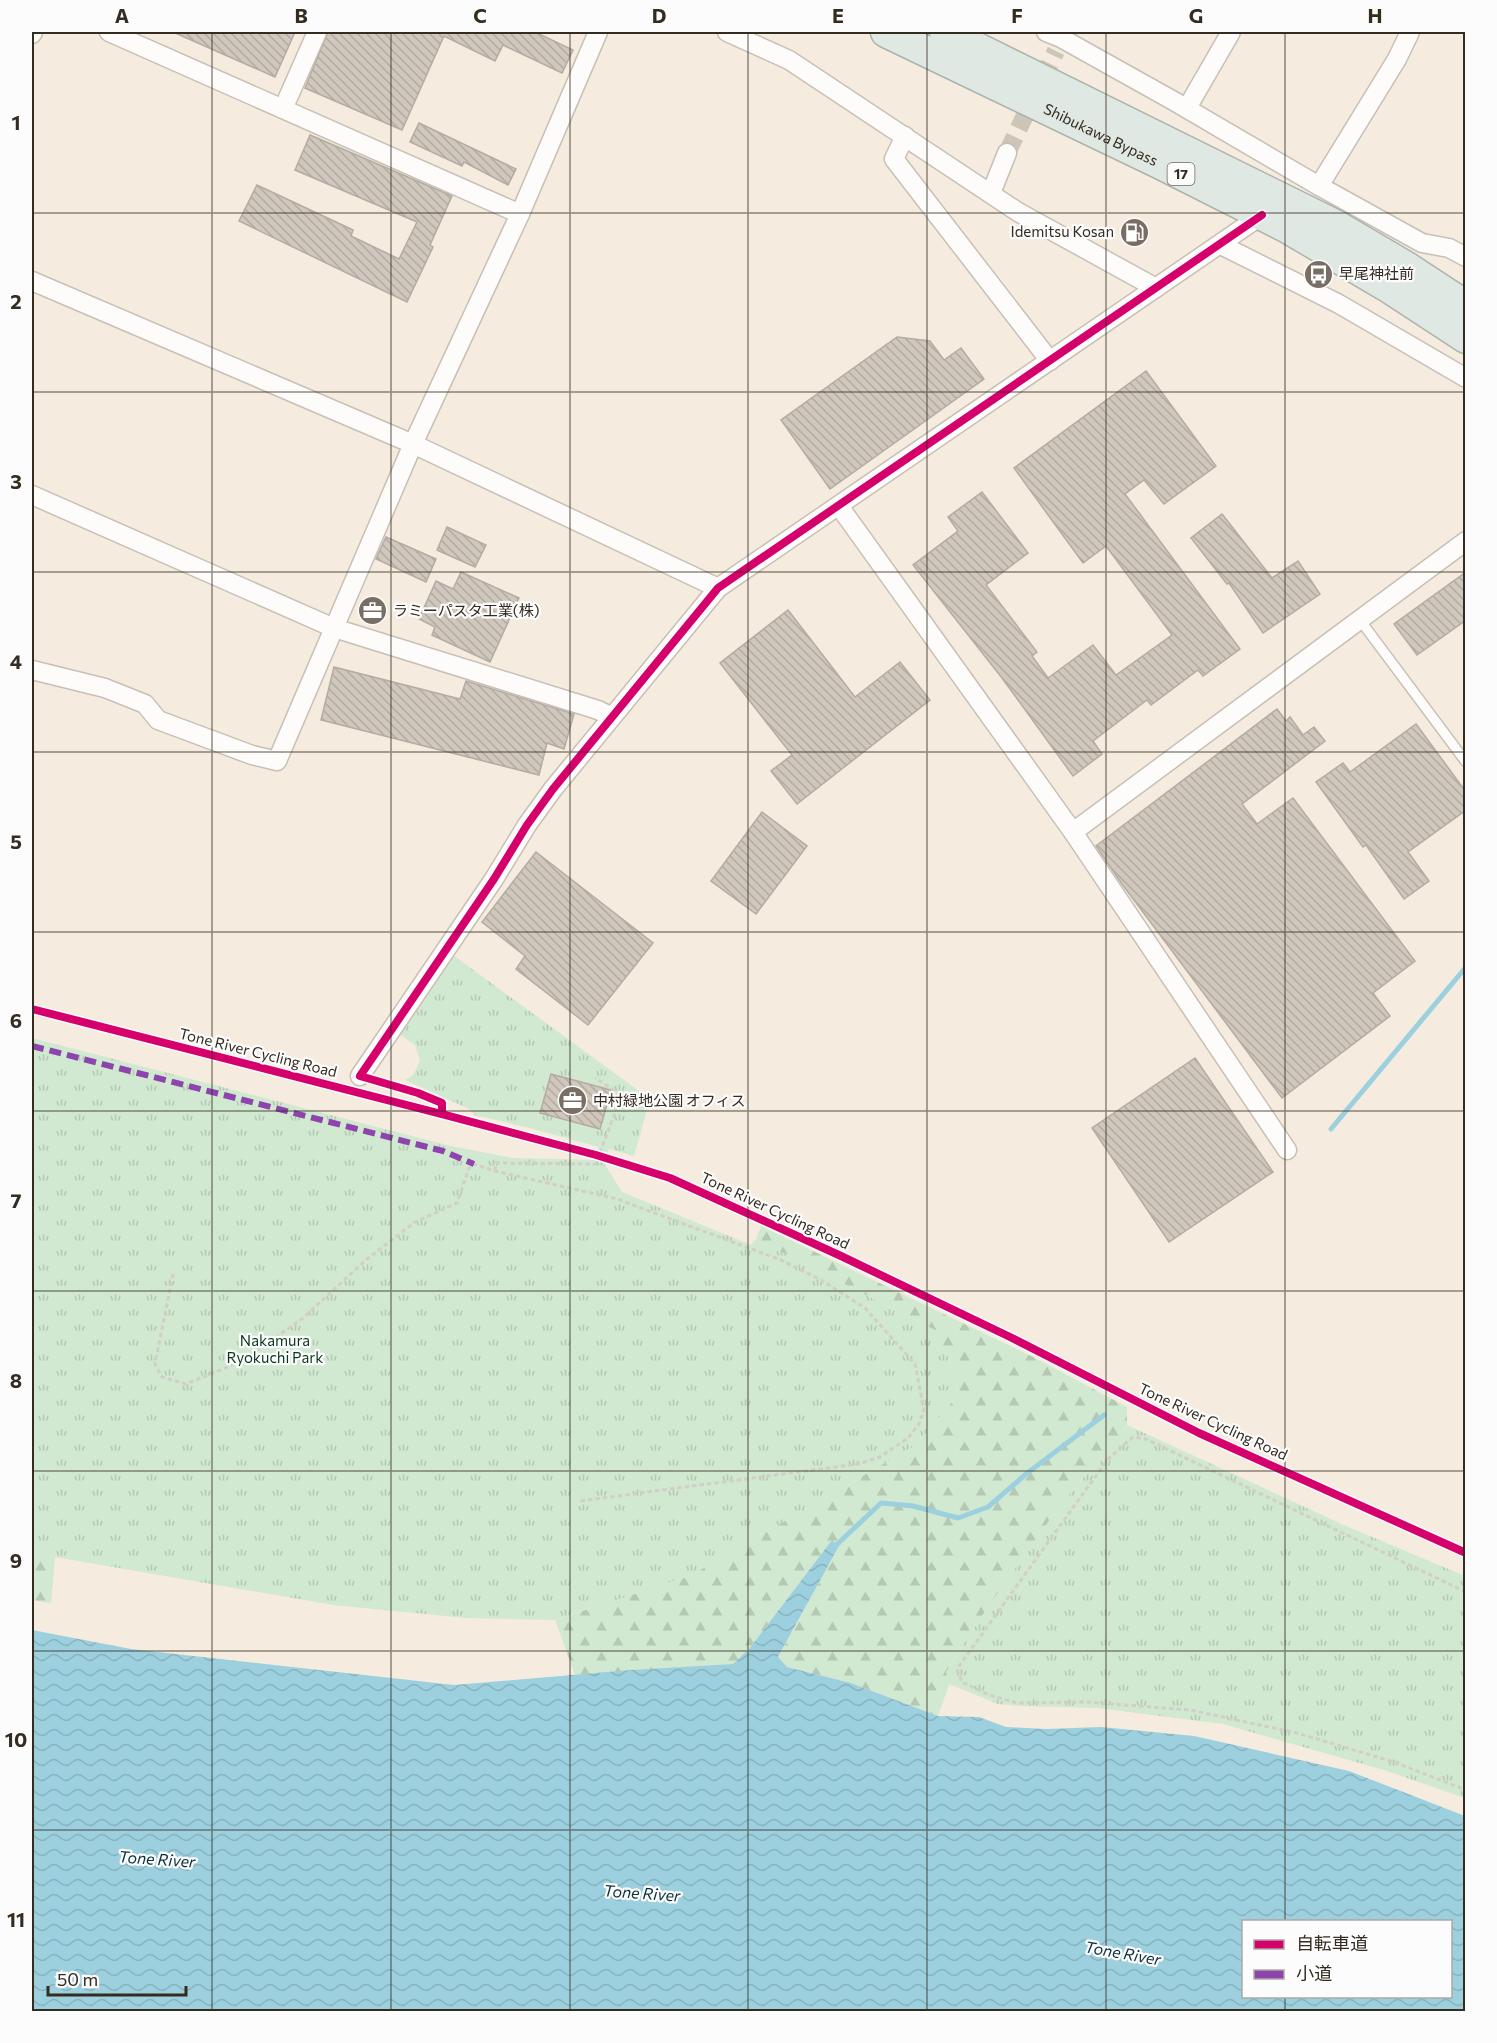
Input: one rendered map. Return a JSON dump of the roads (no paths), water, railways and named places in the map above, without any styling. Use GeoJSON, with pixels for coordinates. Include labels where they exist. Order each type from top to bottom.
{"type":"FeatureCollection","features":[{"type":"Feature","properties":{"kind":"highway","name":"Shibukawa Bypass"},"geometry":{"type":"LineString","coordinates":[[886,32],[1262,215],[1388,287],[1466,338]]}},
{"type":"Feature","properties":{"kind":"highway","name":"Shibukawa Bypass"},"geometry":{"type":"LineString","coordinates":[[945,32],[1335,225],[1408,268],[1466,306]]}},
{"type":"Feature","properties":{"kind":"street"},"geometry":{"type":"LineString","coordinates":[[109,32],[520,214]]}},
{"type":"Feature","properties":{"kind":"street"},"geometry":{"type":"LineString","coordinates":[[283,109],[317,32]]}},
{"type":"Feature","properties":{"kind":"street"},"geometry":{"type":"LineString","coordinates":[[32,670],[105,688],[145,704],[159,720],[252,755],[277,761],[413,444],[520,214],[598,32]]}},
{"type":"Feature","properties":{"kind":"street"},"geometry":{"type":"LineString","coordinates":[[727,32],[789,60],[1018,212],[1156,288]]}},
{"type":"Feature","properties":{"kind":"street"},"geometry":{"type":"LineString","coordinates":[[1186,108],[1231,32]]}},
{"type":"Feature","properties":{"kind":"street"},"geometry":{"type":"LineString","coordinates":[[1319,186],[1397,58],[1410,32]]}},
{"type":"Feature","properties":{"kind":"street"},"geometry":{"type":"LineString","coordinates":[[1055,40],[1186,108],[1422,243],[1449,248],[1466,257]]}},
{"type":"Feature","properties":{"kind":"street"},"geometry":{"type":"LineString","coordinates":[[905,136],[894,159],[1050,361]]}},
{"type":"Feature","properties":{"kind":"street"},"geometry":{"type":"LineString","coordinates":[[991,193],[1007,153]]}},
{"type":"Feature","properties":{"kind":"street"},"geometry":{"type":"LineString","coordinates":[[360,1076],[494,879],[527,825],[717,588],[1262,215]]}},
{"type":"Feature","properties":{"kind":"street"},"geometry":{"type":"LineString","coordinates":[[1221,245],[1339,304],[1466,378]]}},
{"type":"Feature","properties":{"kind":"street"},"geometry":{"type":"LineString","coordinates":[[32,281],[413,444],[717,588]]}},
{"type":"Feature","properties":{"kind":"street"},"geometry":{"type":"LineString","coordinates":[[32,495],[334,628],[598,710],[612,717]]}},
{"type":"Feature","properties":{"kind":"street"},"geometry":{"type":"LineString","coordinates":[[839,506],[1072,832],[1287,1150]]}},
{"type":"Feature","properties":{"kind":"street"},"geometry":{"type":"LineString","coordinates":[[1072,832],[1466,541]]}},
{"type":"Feature","properties":{"kind":"lane"},"geometry":{"type":"LineString","coordinates":[[1359,620],[1466,762]]}},
{"type":"Feature","properties":{"kind":"water","name":"Tone River"},"geometry":{"type":"Polygon","coordinates":[[[832,1540],[839,1546],[778,1657],[787,1667],[851,1683],[938,1716],[979,1717],[1006,1727],[1046,1729],[1101,1727],[1194,1736],[1349,1771],[1465,1816],[1465,2011],[32,2011],[32,1630],[131,1649],[454,1685],[733,1664],[749,1649],[832,1540]]]}},
{"type":"Feature","properties":{"kind":"waterway"},"geometry":{"type":"LineString","coordinates":[[1331,1129],[1466,967]]}},
{"type":"Feature","properties":{"kind":"waterway"},"geometry":{"type":"LineString","coordinates":[[832,1549],[881,1503],[913,1506],[958,1518],[988,1507],[1026,1474],[1104,1415]]}},
{"type":"Feature","properties":{"kind":"tunnel"},"geometry":{"type":"LineString","coordinates":[[1007,153],[1056,51]]}},
{"type":"Feature","properties":{"kind":"place","name":"Idemitsu Kosan"},"geometry":{"type":"Point","coordinates":[1135,232]}},
{"type":"Feature","properties":{"kind":"place","name":"早尾神社前"},"geometry":{"type":"Point","coordinates":[1318,274]}},
{"type":"Feature","properties":{"kind":"place","name":"ラミーパスタ工業(株)"},"geometry":{"type":"Point","coordinates":[372,611]}},
{"type":"Feature","properties":{"kind":"place","name":"中村緑地公園 オフィス"},"geometry":{"type":"Point","coordinates":[572,1101]}},
{"type":"Feature","properties":{"kind":"park label","name":"Nakamura Ryokuchi Park"},"geometry":{"type":"Point","coordinates":[275,1350]}}]}
